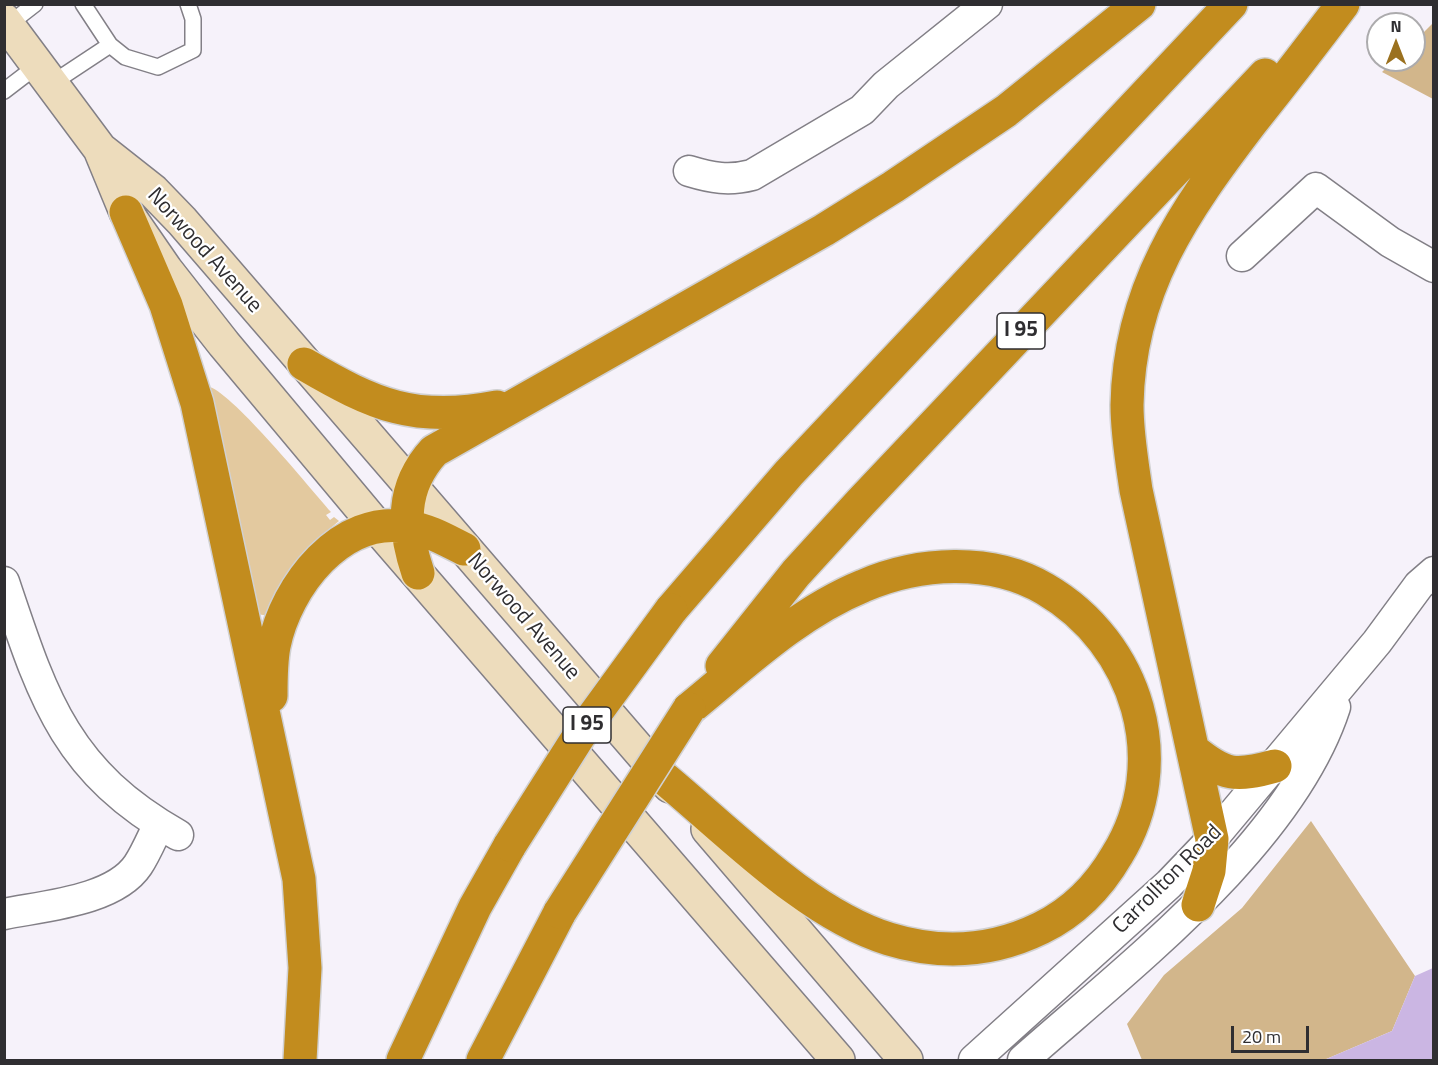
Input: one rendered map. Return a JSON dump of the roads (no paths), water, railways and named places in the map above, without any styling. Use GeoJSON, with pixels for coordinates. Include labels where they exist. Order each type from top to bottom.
{"type":"FeatureCollection","features":[{"type":"Feature","properties":{"kind":"highway"},"geometry":{"type":"LineString","coordinates":[[393,527],[419,468],[434,451],[824,230],[893,187],[1006,111],[1139,4]]}},
{"type":"Feature","properties":{"kind":"highway","name":"I 95"},"geometry":{"type":"LineString","coordinates":[[403,1060],[470,918],[510,845],[585,728],[671,610],[789,473],[1231,4]]}},
{"type":"Feature","properties":{"kind":"highway","name":"I 95"},"geometry":{"type":"LineString","coordinates":[[483,1060],[560,912],[689,709],[726,671],[796,573],[1333,4]]}},
{"type":"Feature","properties":{"kind":"highway"},"geometry":{"type":"LineString","coordinates":[[1198,905],[1209,871],[1212,839],[1136,490],[1129,447],[1127,405],[1133,352],[1149,287],[1163,252],[1181,221],[1203,187],[1343,4]]}},
{"type":"Feature","properties":{"kind":"highway"},"geometry":{"type":"LineString","coordinates":[[126,212],[166,305],[197,403],[299,879],[304,925],[305,968],[300,1060]]}},
{"type":"Feature","properties":{"kind":"highway"},"geometry":{"type":"LineString","coordinates":[[304,364],[350,391],[390,407],[417,412],[463,414],[517,403]]}},
{"type":"Feature","properties":{"kind":"highway"},"geometry":{"type":"LineString","coordinates":[[270,740],[274,646],[296,592],[312,567],[354,534],[393,527],[433,533],[464,549]]}},
{"type":"Feature","properties":{"kind":"highway"},"geometry":{"type":"LineString","coordinates":[[393,527],[409,547],[418,573]]}},
{"type":"Feature","properties":{"kind":"highway"},"geometry":{"type":"LineString","coordinates":[[665,779],[790,883],[853,925],[919,947],[951,950],[989,948],[1024,937],[1054,922],[1082,900],[1106,873],[1137,816],[1144,781],[1145,746],[1139,710],[1122,668],[1099,634],[1074,610],[1044,588],[1011,575],[972,567],[935,567],[898,573],[863,585],[824,606],[726,671]]}},
{"type":"Feature","properties":{"kind":"highway"},"geometry":{"type":"LineString","coordinates":[[1193,750],[1216,768],[1233,773],[1254,772],[1275,766]]}},
{"type":"Feature","properties":{"kind":"main road"},"geometry":{"type":"LineString","coordinates":[[6,22],[100,149]]}},
{"type":"Feature","properties":{"kind":"main road","name":"Norwood Avenue"},"geometry":{"type":"LineString","coordinates":[[100,149],[126,212],[166,270],[224,344],[393,527]]}},
{"type":"Feature","properties":{"kind":"main road","name":"Norwood Avenue"},"geometry":{"type":"LineString","coordinates":[[100,149],[153,190],[182,221],[906,1060]]}},
{"type":"Feature","properties":{"kind":"main road"},"geometry":{"type":"LineString","coordinates":[[418,573],[838,1060]]}},
{"type":"Feature","properties":{"kind":"street"},"geometry":{"type":"LineString","coordinates":[[689,171],[713,178],[734,179],[752,175],[862,110],[886,85],[987,4]]}},
{"type":"Feature","properties":{"kind":"street"},"geometry":{"type":"LineString","coordinates":[[1242,256],[1316,188],[1390,242],[1434,267]]}},
{"type":"Feature","properties":{"kind":"street","name":"Carrollton Road"},"geometry":{"type":"LineString","coordinates":[[974,1060],[1169,884],[1212,839],[1275,766],[1419,585],[1434,572]]}},
{"type":"Feature","properties":{"kind":"street"},"geometry":{"type":"LineString","coordinates":[[4,582],[42,690],[59,724],[79,754],[96,771],[168,829],[137,867],[115,886],[90,896],[4,914]]}},
{"type":"Feature","properties":{"kind":"street","name":"Carrollton Road"},"geometry":{"type":"LineString","coordinates":[[1023,1060],[1198,905],[1247,849],[1303,775],[1327,731],[1343,682]]}},
{"type":"Feature","properties":{"kind":"lane"},"geometry":{"type":"LineString","coordinates":[[6,22],[35,4]]}},
{"type":"Feature","properties":{"kind":"lane"},"geometry":{"type":"LineString","coordinates":[[83,4],[110,45],[125,57],[158,67],[193,50],[193,20],[188,4]]}},
{"type":"Feature","properties":{"kind":"lane"},"geometry":{"type":"LineString","coordinates":[[4,91],[110,45]]}}]}
